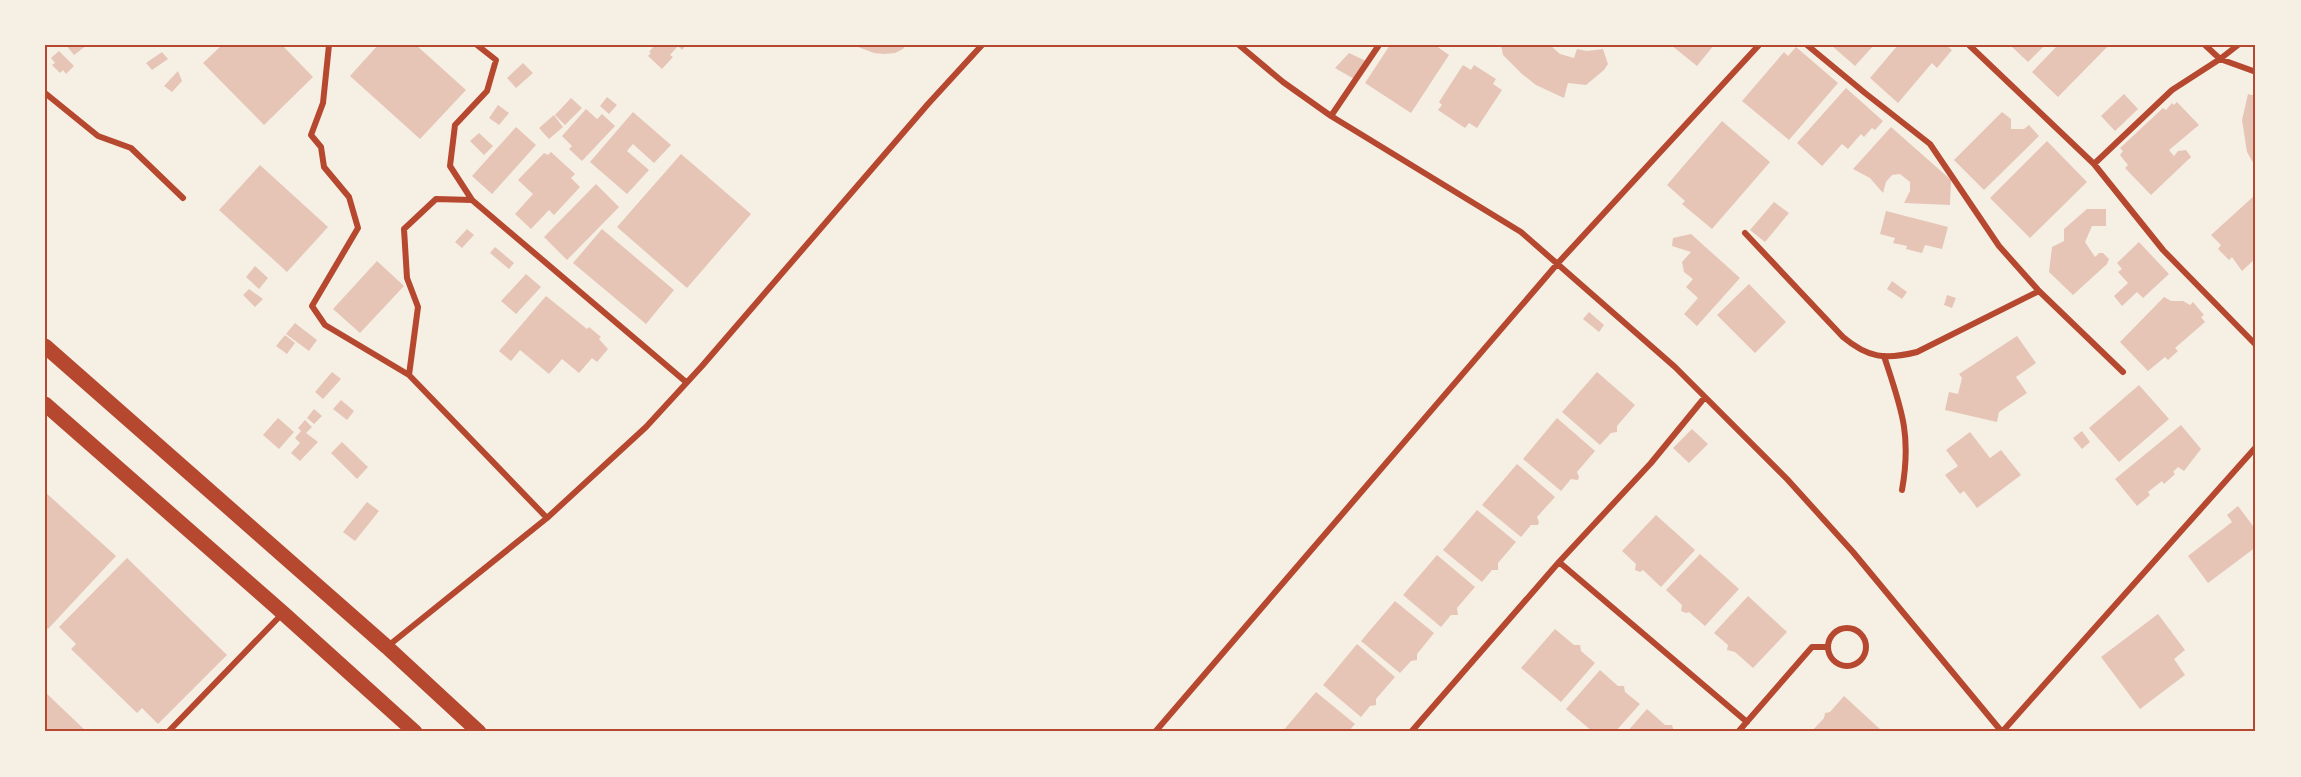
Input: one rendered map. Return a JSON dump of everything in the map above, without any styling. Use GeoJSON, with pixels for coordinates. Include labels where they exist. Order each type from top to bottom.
{"type":"FeatureCollection","features":[{"type":"Feature","properties":{"kind":"main road"},"geometry":{"type":"LineString","coordinates":[[45,346],[387,647],[479,732]]}},
{"type":"Feature","properties":{"kind":"main road"},"geometry":{"type":"LineString","coordinates":[[45,404],[284,613],[415,732]]}},
{"type":"Feature","properties":{"kind":"street"},"geometry":{"type":"LineString","coordinates":[[329,45],[323,103],[311,135],[321,147],[324,167],[349,197],[358,228],[312,306],[325,326],[409,375],[547,518]]}},
{"type":"Feature","properties":{"kind":"street"},"geometry":{"type":"LineString","coordinates":[[477,45],[496,60],[488,91],[455,125],[450,166],[472,200],[686,382]]}},
{"type":"Feature","properties":{"kind":"street"},"geometry":{"type":"LineString","coordinates":[[387,647],[547,518],[646,427],[982,45]]}},
{"type":"Feature","properties":{"kind":"street"},"geometry":{"type":"LineString","coordinates":[[1239,45],[1283,82],[1331,116],[1521,232],[1676,367],[1787,480],[1853,552],[2002,732],[2256,447]]}},
{"type":"Feature","properties":{"kind":"street"},"geometry":{"type":"LineString","coordinates":[[1331,116],[1379,45]]}},
{"type":"Feature","properties":{"kind":"street"},"geometry":{"type":"LineString","coordinates":[[1155,732],[1558,263],[1759,45]]}},
{"type":"Feature","properties":{"kind":"street"},"geometry":{"type":"LineString","coordinates":[[1807,45],[1930,144],[1999,246],[2039,291],[2124,372]]}},
{"type":"Feature","properties":{"kind":"street"},"geometry":{"type":"LineString","coordinates":[[1969,45],[2094,164],[2163,250],[2256,345]]}},
{"type":"Feature","properties":{"kind":"street"},"geometry":{"type":"LineString","coordinates":[[2205,45],[2220,59],[2256,72]]}},
{"type":"Feature","properties":{"kind":"street"},"geometry":{"type":"LineString","coordinates":[[2094,164],[2172,90],[2238,45]]}},
{"type":"Feature","properties":{"kind":"street"},"geometry":{"type":"LineString","coordinates":[[45,93],[98,136],[131,148],[183,198]]}},
{"type":"Feature","properties":{"kind":"street"},"geometry":{"type":"LineString","coordinates":[[409,375],[418,308],[407,278],[404,229],[436,199],[472,200]]}},
{"type":"Feature","properties":{"kind":"street"},"geometry":{"type":"LineString","coordinates":[[1745,233],[1843,337],[1860,351],[1884,356],[1917,352],[2039,291]]}},
{"type":"Feature","properties":{"kind":"street"},"geometry":{"type":"LineString","coordinates":[[1884,356],[1903,413],[1906,434],[1902,490]]}},
{"type":"Feature","properties":{"kind":"street"},"geometry":{"type":"LineString","coordinates":[[1411,732],[1559,562],[1651,463],[1705,397]]}},
{"type":"Feature","properties":{"kind":"street"},"geometry":{"type":"LineString","coordinates":[[1559,562],[1747,722]]}},
{"type":"Feature","properties":{"kind":"street"},"geometry":{"type":"LineString","coordinates":[[168,732],[284,613]]}},
{"type":"Feature","properties":{"kind":"street"},"geometry":{"type":"LineString","coordinates":[[1842,627],[1851,627],[1859,631],[1865,638],[1867,646],[1860,662],[1852,666],[1843,666],[1835,662],[1829,656],[1827,647],[1834,631],[1842,627]]}},
{"type":"Feature","properties":{"kind":"street"},"geometry":{"type":"LineString","coordinates":[[1738,732],[1812,647],[1827,647]]}},
{"type":"Feature","properties":{"kind":"building"},"geometry":{"type":"Polygon","coordinates":[[[66,45],[87,45],[74,55],[66,45]]]}},
{"type":"Feature","properties":{"kind":"building"},"geometry":{"type":"Polygon","coordinates":[[[222,45],[282,45],[313,77],[264,125],[203,63],[222,45]]]}},
{"type":"Feature","properties":{"kind":"building"},"geometry":{"type":"Polygon","coordinates":[[[378,45],[416,45],[466,90],[420,139],[350,76],[378,45]]]}},
{"type":"Feature","properties":{"kind":"building"},"geometry":{"type":"Polygon","coordinates":[[[655,45],[686,45],[682,50],[678,46],[670,55],[673,57],[662,69],[648,56],[655,45]]]}},
{"type":"Feature","properties":{"kind":"building"},"geometry":{"type":"Polygon","coordinates":[[[853,45],[906,45],[895,53],[884,54],[874,53],[853,45]]]}},
{"type":"Feature","properties":{"kind":"building"},"geometry":{"type":"Polygon","coordinates":[[[1390,45],[1435,45],[1449,55],[1411,113],[1365,83],[1390,45]]]}},
{"type":"Feature","properties":{"kind":"building"},"geometry":{"type":"Polygon","coordinates":[[[1501,45],[1550,45],[1560,54],[1574,58],[1577,49],[1587,51],[1603,49],[1608,64],[1586,85],[1568,83],[1564,98],[1536,85],[1522,74],[1503,55],[1501,45]]]}},
{"type":"Feature","properties":{"kind":"building"},"geometry":{"type":"Polygon","coordinates":[[[1671,45],[1714,45],[1697,66],[1671,45]]]}},
{"type":"Feature","properties":{"kind":"building"},"geometry":{"type":"Polygon","coordinates":[[[1831,45],[1874,45],[1855,66],[1831,45]]]}},
{"type":"Feature","properties":{"kind":"building"},"geometry":{"type":"Polygon","coordinates":[[[1898,45],[1946,45],[1952,50],[1937,68],[1932,63],[1898,103],[1870,78],[1898,45]]]}},
{"type":"Feature","properties":{"kind":"building"},"geometry":{"type":"Polygon","coordinates":[[[2010,45],[2045,45],[2028,62],[2010,45]]]}},
{"type":"Feature","properties":{"kind":"building"},"geometry":{"type":"Polygon","coordinates":[[[2058,45],[2109,45],[2058,97],[2032,72],[2058,45]]]}},
{"type":"Feature","properties":{"kind":"building"},"geometry":{"type":"Polygon","coordinates":[[[1796,47],[1838,83],[1789,140],[1742,101],[1784,52],[1788,56],[1796,47]]]}},
{"type":"Feature","properties":{"kind":"building"},"geometry":{"type":"Polygon","coordinates":[[[59,51],[74,66],[66,74],[63,70],[60,73],[52,65],[55,63],[51,58],[59,51]]]}},
{"type":"Feature","properties":{"kind":"building"},"geometry":{"type":"Polygon","coordinates":[[[162,52],[168,59],[152,70],[146,63],[162,52]]]}},
{"type":"Feature","properties":{"kind":"building"},"geometry":{"type":"Polygon","coordinates":[[[1349,53],[1366,61],[1354,79],[1335,68],[1349,53]]]}},
{"type":"Feature","properties":{"kind":"building"},"geometry":{"type":"Polygon","coordinates":[[[523,63],[533,73],[516,88],[507,78],[523,63]]]}},
{"type":"Feature","properties":{"kind":"building"},"geometry":{"type":"Polygon","coordinates":[[[1463,65],[1471,70],[1474,65],[1496,79],[1493,84],[1502,90],[1477,128],[1469,123],[1465,128],[1438,110],[1442,105],[1439,102],[1463,65]]]}},
{"type":"Feature","properties":{"kind":"building"},"geometry":{"type":"Polygon","coordinates":[[[178,71],[182,81],[172,92],[164,86],[178,71]]]}},
{"type":"Feature","properties":{"kind":"building"},"geometry":{"type":"Polygon","coordinates":[[[1846,88],[1883,121],[1864,137],[1861,134],[1848,149],[1842,144],[1822,166],[1797,143],[1846,88]]]}},
{"type":"Feature","properties":{"kind":"building"},"geometry":{"type":"Polygon","coordinates":[[[2124,94],[2138,109],[2115,131],[2101,116],[2124,94]]]}},
{"type":"Feature","properties":{"kind":"building"},"geometry":{"type":"Polygon","coordinates":[[[2248,94],[2256,96],[2256,168],[2247,152],[2242,120],[2248,94]]]}},
{"type":"Feature","properties":{"kind":"building"},"geometry":{"type":"Polygon","coordinates":[[[607,97],[617,105],[609,114],[600,106],[607,97]]]}},
{"type":"Feature","properties":{"kind":"building"},"geometry":{"type":"Polygon","coordinates":[[[571,98],[582,108],[565,125],[555,115],[571,98]]]}},
{"type":"Feature","properties":{"kind":"building"},"geometry":{"type":"Polygon","coordinates":[[[2177,102],[2199,125],[2169,150],[2174,156],[2178,151],[2186,150],[2191,157],[2151,195],[2125,168],[2128,165],[2120,155],[2123,151],[2120,148],[2163,108],[2166,110],[2172,103],[2174,105],[2177,102]]]}},
{"type":"Feature","properties":{"kind":"building"},"geometry":{"type":"Polygon","coordinates":[[[498,105],[509,113],[499,125],[489,118],[498,105]]]}},
{"type":"Feature","properties":{"kind":"building"},"geometry":{"type":"Polygon","coordinates":[[[586,109],[597,119],[602,114],[615,126],[582,161],[569,149],[572,146],[562,136],[586,109]]]}},
{"type":"Feature","properties":{"kind":"building"},"geometry":{"type":"Polygon","coordinates":[[[633,112],[671,145],[654,163],[633,144],[627,151],[649,170],[627,194],[590,162],[633,112]]]}},
{"type":"Feature","properties":{"kind":"building"},"geometry":{"type":"Polygon","coordinates":[[[2002,112],[2011,119],[2011,129],[2024,129],[2029,125],[2039,136],[1984,190],[1954,160],[2002,112]]]}},
{"type":"Feature","properties":{"kind":"building"},"geometry":{"type":"Polygon","coordinates":[[[554,115],[563,127],[549,139],[539,128],[554,115]]]}},
{"type":"Feature","properties":{"kind":"building"},"geometry":{"type":"Polygon","coordinates":[[[1722,121],[1770,162],[1712,229],[1682,204],[1685,201],[1667,185],[1722,121]]]}},
{"type":"Feature","properties":{"kind":"building"},"geometry":{"type":"Polygon","coordinates":[[[516,127],[536,145],[492,194],[472,176],[516,127]]]}},
{"type":"Feature","properties":{"kind":"building"},"geometry":{"type":"Polygon","coordinates":[[[1891,127],[1951,180],[1950,205],[1904,203],[1910,191],[1910,182],[1900,174],[1892,175],[1886,182],[1883,193],[1870,178],[1853,169],[1891,127]]]}},
{"type":"Feature","properties":{"kind":"building"},"geometry":{"type":"Polygon","coordinates":[[[479,133],[493,146],[484,155],[470,141],[479,133]]]}},
{"type":"Feature","properties":{"kind":"building"},"geometry":{"type":"Polygon","coordinates":[[[2047,141],[2087,182],[2030,238],[1990,198],[2047,141]]]}},
{"type":"Feature","properties":{"kind":"building"},"geometry":{"type":"Polygon","coordinates":[[[551,152],[575,174],[571,178],[580,187],[554,215],[549,210],[531,229],[515,214],[533,194],[518,180],[544,153],[548,155],[551,152]]]}},
{"type":"Feature","properties":{"kind":"building"},"geometry":{"type":"Polygon","coordinates":[[[681,154],[751,214],[687,288],[617,227],[681,154]]]}},
{"type":"Feature","properties":{"kind":"building"},"geometry":{"type":"Polygon","coordinates":[[[260,165],[328,227],[287,272],[219,210],[260,165]]]}},
{"type":"Feature","properties":{"kind":"building"},"geometry":{"type":"Polygon","coordinates":[[[596,184],[619,207],[567,260],[544,237],[596,184]]]}},
{"type":"Feature","properties":{"kind":"building"},"geometry":{"type":"Polygon","coordinates":[[[2254,196],[2256,198],[2256,258],[2242,271],[2232,257],[2229,260],[2218,249],[2221,245],[2211,235],[2254,196]]]}},
{"type":"Feature","properties":{"kind":"building"},"geometry":{"type":"Polygon","coordinates":[[[1774,202],[1789,213],[1765,242],[1750,230],[1774,202]]]}},
{"type":"Feature","properties":{"kind":"building"},"geometry":{"type":"Polygon","coordinates":[[[2087,209],[2106,209],[2106,226],[2092,226],[2085,242],[2095,257],[2103,253],[2109,259],[2107,264],[2073,295],[2049,272],[2052,247],[2064,241],[2064,229],[2087,209]]]}},
{"type":"Feature","properties":{"kind":"building"},"geometry":{"type":"Polygon","coordinates":[[[1886,211],[1948,227],[1942,249],[1925,245],[1922,253],[1893,243],[1895,238],[1880,234],[1886,211]]]}},
{"type":"Feature","properties":{"kind":"building"},"geometry":{"type":"Polygon","coordinates":[[[467,229],[474,235],[462,248],[455,242],[467,229]]]}},
{"type":"Feature","properties":{"kind":"building"},"geometry":{"type":"Polygon","coordinates":[[[602,229],[674,290],[646,324],[573,263],[602,229]]]}},
{"type":"Feature","properties":{"kind":"building"},"geometry":{"type":"Polygon","coordinates":[[[1691,234],[1740,278],[1697,326],[1684,314],[1698,298],[1686,287],[1693,279],[1684,272],[1682,262],[1691,252],[1672,246],[1673,238],[1691,234]]]}},
{"type":"Feature","properties":{"kind":"building"},"geometry":{"type":"Polygon","coordinates":[[[2139,242],[2169,274],[2143,298],[2137,292],[2122,306],[2114,296],[2128,283],[2118,272],[2122,269],[2117,263],[2139,242]]]}},
{"type":"Feature","properties":{"kind":"building"},"geometry":{"type":"Polygon","coordinates":[[[495,247],[514,263],[509,269],[490,253],[495,247]]]}},
{"type":"Feature","properties":{"kind":"building"},"geometry":{"type":"Polygon","coordinates":[[[377,261],[404,286],[360,333],[333,309],[377,261]]]}},
{"type":"Feature","properties":{"kind":"building"},"geometry":{"type":"Polygon","coordinates":[[[255,266],[268,278],[259,289],[246,277],[255,266]]]}},
{"type":"Feature","properties":{"kind":"building"},"geometry":{"type":"Polygon","coordinates":[[[526,274],[541,287],[516,314],[501,301],[526,274]]]}},
{"type":"Feature","properties":{"kind":"building"},"geometry":{"type":"Polygon","coordinates":[[[1892,281],[1907,292],[1902,299],[1887,289],[1892,281]]]}},
{"type":"Feature","properties":{"kind":"building"},"geometry":{"type":"Polygon","coordinates":[[[1749,284],[1786,322],[1755,353],[1717,315],[1749,284]]]}},
{"type":"Feature","properties":{"kind":"building"},"geometry":{"type":"Polygon","coordinates":[[[249,289],[263,299],[255,307],[243,295],[249,289]]]}},
{"type":"Feature","properties":{"kind":"building"},"geometry":{"type":"Polygon","coordinates":[[[1947,295],[1956,298],[1952,308],[1944,305],[1947,295]]]}},
{"type":"Feature","properties":{"kind":"building"},"geometry":{"type":"Polygon","coordinates":[[[546,296],[587,329],[589,327],[601,337],[599,339],[608,349],[597,362],[592,358],[579,373],[562,359],[549,374],[520,350],[511,361],[499,351],[546,296]]]}},
{"type":"Feature","properties":{"kind":"building"},"geometry":{"type":"Polygon","coordinates":[[[2164,297],[2190,305],[2193,302],[2204,315],[2201,317],[2205,322],[2175,348],[2178,351],[2168,360],[2165,357],[2148,371],[2120,342],[2164,297]]]}},
{"type":"Feature","properties":{"kind":"building"},"geometry":{"type":"Polygon","coordinates":[[[1589,312],[1604,325],[1599,332],[1583,319],[1589,312]]]}},
{"type":"Feature","properties":{"kind":"building"},"geometry":{"type":"Polygon","coordinates":[[[295,323],[317,340],[309,351],[286,334],[295,323]]]}},
{"type":"Feature","properties":{"kind":"building"},"geometry":{"type":"Polygon","coordinates":[[[285,335],[295,343],[287,354],[276,346],[285,335]]]}},
{"type":"Feature","properties":{"kind":"building"},"geometry":{"type":"Polygon","coordinates":[[[2017,336],[2036,363],[2016,377],[2027,393],[1999,412],[1997,422],[1945,410],[1949,392],[1958,394],[1962,378],[1959,374],[2017,336]]]}},
{"type":"Feature","properties":{"kind":"building"},"geometry":{"type":"Polygon","coordinates":[[[332,372],[341,379],[323,399],[315,392],[332,372]]]}},
{"type":"Feature","properties":{"kind":"building"},"geometry":{"type":"Polygon","coordinates":[[[1597,372],[1635,405],[1617,426],[1617,432],[1611,433],[1600,445],[1562,412],[1597,372]]]}},
{"type":"Feature","properties":{"kind":"building"},"geometry":{"type":"Polygon","coordinates":[[[2139,385],[2169,419],[2119,462],[2089,428],[2139,385]]]}},
{"type":"Feature","properties":{"kind":"building"},"geometry":{"type":"Polygon","coordinates":[[[341,400],[354,411],[347,420],[333,409],[341,400]]]}},
{"type":"Feature","properties":{"kind":"building"},"geometry":{"type":"Polygon","coordinates":[[[314,409],[322,416],[314,424],[307,418],[314,409]]]}},
{"type":"Feature","properties":{"kind":"building"},"geometry":{"type":"Polygon","coordinates":[[[278,418],[294,432],[279,449],[263,435],[278,418]]]}},
{"type":"Feature","properties":{"kind":"building"},"geometry":{"type":"Polygon","coordinates":[[[1557,418],[1595,451],[1577,472],[1578,480],[1571,479],[1561,491],[1523,459],[1557,418]]]}},
{"type":"Feature","properties":{"kind":"building"},"geometry":{"type":"Polygon","coordinates":[[[305,420],[312,427],[306,433],[318,442],[300,461],[291,453],[300,443],[295,438],[301,431],[298,428],[305,420]]]}},
{"type":"Feature","properties":{"kind":"building"},"geometry":{"type":"Polygon","coordinates":[[[2181,425],[2201,449],[2184,471],[2178,467],[2173,472],[2175,474],[2164,484],[2162,481],[2148,492],[2150,495],[2137,506],[2115,479],[2181,425]]]}},
{"type":"Feature","properties":{"kind":"building"},"geometry":{"type":"Polygon","coordinates":[[[1692,429],[1708,444],[1689,463],[1673,448],[1692,429]]]}},
{"type":"Feature","properties":{"kind":"building"},"geometry":{"type":"Polygon","coordinates":[[[2082,431],[2090,442],[2082,449],[2073,438],[2082,431]]]}},
{"type":"Feature","properties":{"kind":"building"},"geometry":{"type":"Polygon","coordinates":[[[1970,432],[1990,458],[2001,450],[2021,475],[1977,508],[1964,491],[1960,494],[1945,475],[1958,466],[1946,450],[1970,432]]]}},
{"type":"Feature","properties":{"kind":"building"},"geometry":{"type":"Polygon","coordinates":[[[342,442],[368,467],[357,479],[331,453],[342,442]]]}},
{"type":"Feature","properties":{"kind":"building"},"geometry":{"type":"Polygon","coordinates":[[[1517,464],[1555,497],[1537,517],[1538,525],[1531,525],[1521,537],[1482,505],[1517,464]]]}},
{"type":"Feature","properties":{"kind":"building"},"geometry":{"type":"Polygon","coordinates":[[[45,492],[116,556],[48,629],[45,626],[45,492]]]}},
{"type":"Feature","properties":{"kind":"building"},"geometry":{"type":"Polygon","coordinates":[[[367,502],[379,511],[355,541],[343,532],[367,502]]]}},
{"type":"Feature","properties":{"kind":"building"},"geometry":{"type":"Polygon","coordinates":[[[2238,506],[2256,530],[2256,547],[2208,583],[2188,556],[2232,522],[2227,515],[2238,506]]]}},
{"type":"Feature","properties":{"kind":"building"},"geometry":{"type":"Polygon","coordinates":[[[1477,510],[1516,542],[1498,563],[1498,570],[1492,570],[1482,582],[1443,550],[1477,510]]]}},
{"type":"Feature","properties":{"kind":"building"},"geometry":{"type":"Polygon","coordinates":[[[1656,515],[1695,550],[1661,587],[1643,570],[1640,572],[1635,570],[1636,564],[1622,551],[1656,515]]]}},
{"type":"Feature","properties":{"kind":"building"},"geometry":{"type":"Polygon","coordinates":[[[1700,554],[1739,589],[1705,626],[1689,612],[1681,611],[1682,605],[1666,590],[1700,554]]]}},
{"type":"Feature","properties":{"kind":"building"},"geometry":{"type":"Polygon","coordinates":[[[1437,555],[1475,587],[1457,608],[1458,615],[1451,615],[1441,627],[1403,595],[1437,555]]]}},
{"type":"Feature","properties":{"kind":"building"},"geometry":{"type":"Polygon","coordinates":[[[127,558],[227,655],[158,724],[142,708],[137,713],[71,649],[76,644],[59,627],[127,558]]]}},
{"type":"Feature","properties":{"kind":"building"},"geometry":{"type":"Polygon","coordinates":[[[1748,596],[1787,632],[1753,668],[1735,652],[1727,650],[1728,645],[1714,633],[1748,596]]]}},
{"type":"Feature","properties":{"kind":"building"},"geometry":{"type":"Polygon","coordinates":[[[1395,601],[1434,633],[1417,654],[1417,660],[1411,661],[1400,673],[1361,641],[1395,601]]]}},
{"type":"Feature","properties":{"kind":"building"},"geometry":{"type":"Polygon","coordinates":[[[2158,614],[2185,650],[2174,659],[2185,675],[2140,709],[2101,657],[2158,614]]]}},
{"type":"Feature","properties":{"kind":"building"},"geometry":{"type":"Polygon","coordinates":[[[1555,629],[1574,645],[1580,645],[1581,651],[1595,663],[1561,702],[1521,668],[1555,629]]]}},
{"type":"Feature","properties":{"kind":"building"},"geometry":{"type":"Polygon","coordinates":[[[1357,644],[1395,677],[1376,699],[1376,705],[1370,706],[1361,717],[1323,685],[1357,644]]]}},
{"type":"Feature","properties":{"kind":"building"},"geometry":{"type":"Polygon","coordinates":[[[1600,670],[1618,686],[1624,686],[1625,692],[1640,704],[1615,732],[1593,732],[1566,709],[1600,670]]]}},
{"type":"Feature","properties":{"kind":"building"},"geometry":{"type":"Polygon","coordinates":[[[45,692],[87,732],[45,732],[45,692]]]}},
{"type":"Feature","properties":{"kind":"building"},"geometry":{"type":"Polygon","coordinates":[[[1316,692],[1355,724],[1348,732],[1282,732],[1316,692]]]}},
{"type":"Feature","properties":{"kind":"building"},"geometry":{"type":"Polygon","coordinates":[[[1844,696],[1881,730],[1879,732],[1811,732],[1824,718],[1825,713],[1830,712],[1844,696]]]}},
{"type":"Feature","properties":{"kind":"building"},"geometry":{"type":"Polygon","coordinates":[[[1647,709],[1665,725],[1672,725],[1674,732],[1627,732],[1647,709]]]}}]}
